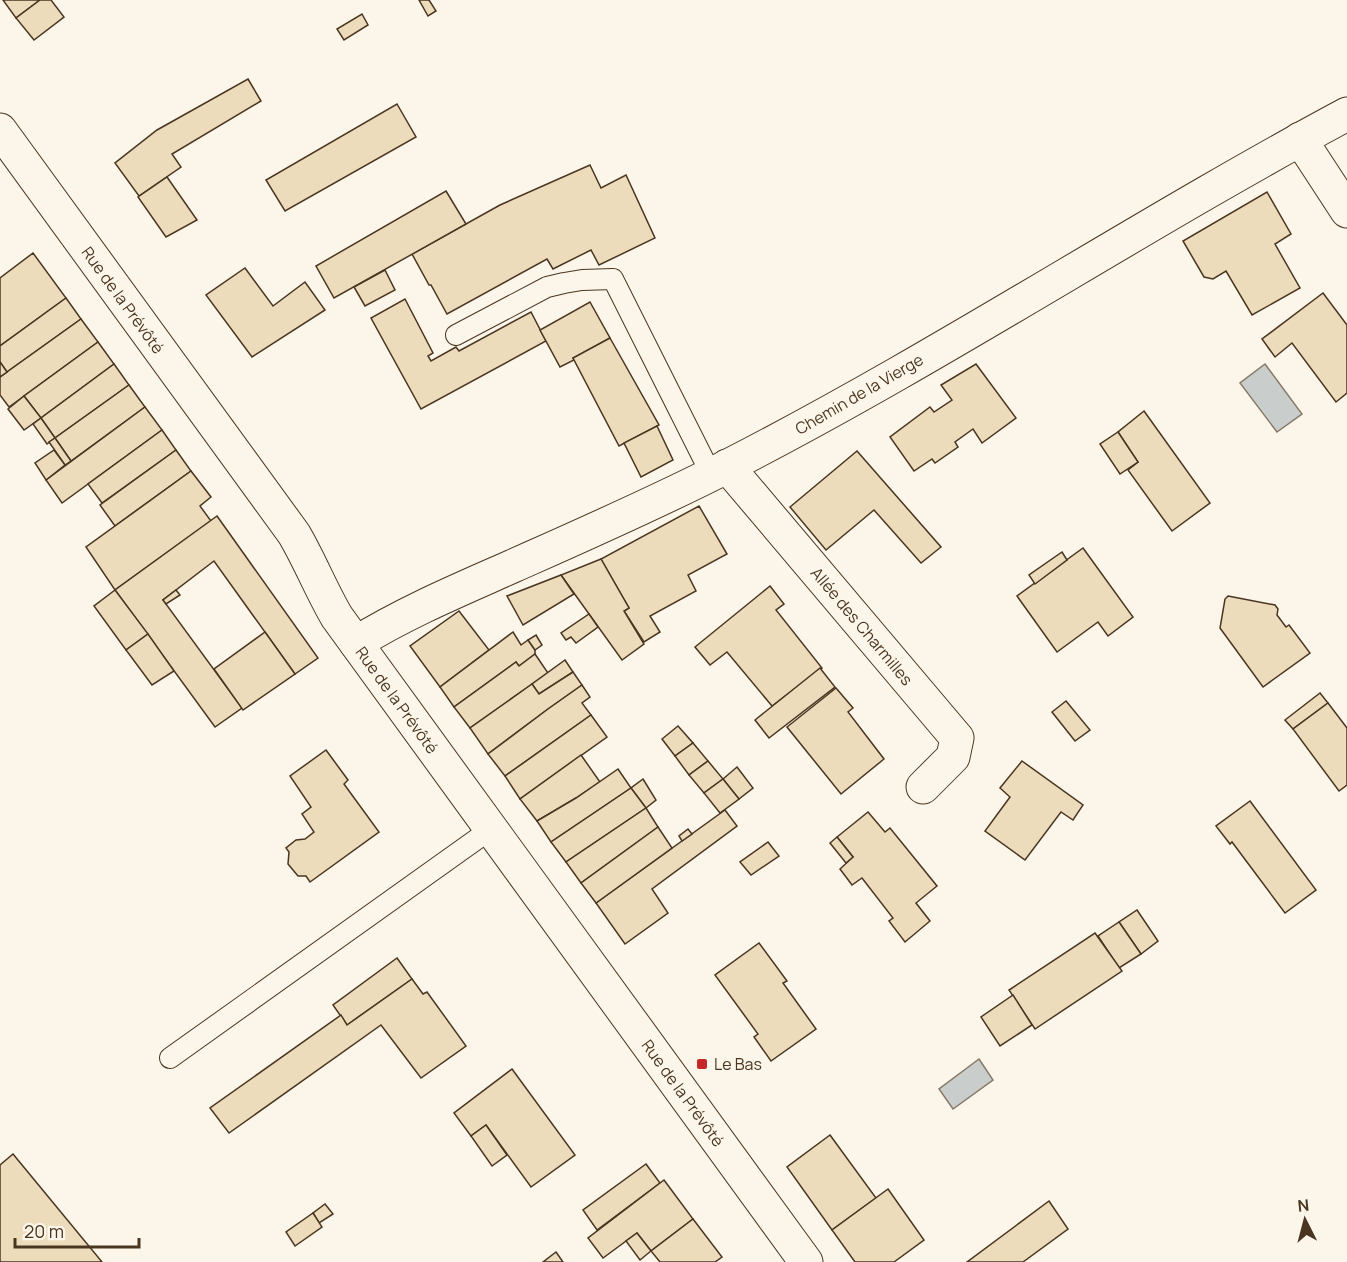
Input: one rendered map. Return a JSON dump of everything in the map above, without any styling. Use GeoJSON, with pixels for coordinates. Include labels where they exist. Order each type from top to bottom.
{"type":"FeatureCollection","features":[{"type":"Feature","properties":{"kind":"street","name":"Chemin de la Vierge"},"geometry":{"type":"LineString","coordinates":[[356,643],[385,625],[420,608],[611,523],[827,413],[1347,114]]}},
{"type":"Feature","properties":{"kind":"street","name":"Rue de la Prévôté"},"geometry":{"type":"LineString","coordinates":[[0,130],[294,534],[327,601],[356,643],[806,1262]]}},
{"type":"Feature","properties":{"kind":"street"},"geometry":{"type":"LineString","coordinates":[[1300,139],[1347,211]]}},
{"type":"Feature","properties":{"kind":"street","name":"Allée des Charmilles"},"geometry":{"type":"LineString","coordinates":[[719,470],[957,738],[953,757],[923,787]]}},
{"type":"Feature","properties":{"kind":"lane"},"geometry":{"type":"LineString","coordinates":[[456,335],[547,287],[582,280],[613,279],[719,470]]}},
{"type":"Feature","properties":{"kind":"lane"},"geometry":{"type":"LineString","coordinates":[[171,1058],[491,829]]}},
{"type":"Feature","properties":{"kind":"shaded area"},"geometry":{"type":"Polygon","coordinates":[[[1265,364],[1302,414],[1277,432],[1240,383],[1265,364]]]}},
{"type":"Feature","properties":{"kind":"shaded area"},"geometry":{"type":"Polygon","coordinates":[[[979,1059],[993,1080],[953,1109],[939,1089],[979,1059]]]}},
{"type":"Feature","properties":{"kind":"building"},"geometry":{"type":"Polygon","coordinates":[[[3,0],[40,0],[16,18],[3,0]]]}},
{"type":"Feature","properties":{"kind":"building"},"geometry":{"type":"Polygon","coordinates":[[[40,0],[51,0],[64,17],[34,40],[16,18],[40,0]]]}},
{"type":"Feature","properties":{"kind":"building"},"geometry":{"type":"Polygon","coordinates":[[[419,0],[429,0],[436,11],[428,16],[419,0]]]}},
{"type":"Feature","properties":{"kind":"building"},"geometry":{"type":"Polygon","coordinates":[[[362,14],[368,25],[344,40],[337,29],[362,14]]]}},
{"type":"Feature","properties":{"kind":"building"},"geometry":{"type":"Polygon","coordinates":[[[248,79],[261,101],[172,154],[181,167],[139,196],[115,163],[157,130],[248,79]]]}},
{"type":"Feature","properties":{"kind":"building"},"geometry":{"type":"Polygon","coordinates":[[[397,104],[416,137],[285,211],[266,180],[397,104]]]}},
{"type":"Feature","properties":{"kind":"building"},"geometry":{"type":"Polygon","coordinates":[[[590,165],[601,188],[626,175],[655,238],[599,265],[591,250],[553,269],[547,259],[447,314],[412,254],[500,205],[590,165]]]}},
{"type":"Feature","properties":{"kind":"building"},"geometry":{"type":"Polygon","coordinates":[[[167,177],[197,220],[166,237],[138,197],[167,177]]]}},
{"type":"Feature","properties":{"kind":"building"},"geometry":{"type":"Polygon","coordinates":[[[446,191],[466,224],[334,298],[316,266],[446,191]]]}},
{"type":"Feature","properties":{"kind":"building"},"geometry":{"type":"Polygon","coordinates":[[[1267,192],[1291,234],[1275,244],[1300,288],[1252,315],[1226,271],[1213,279],[1204,277],[1183,241],[1267,192]]]}},
{"type":"Feature","properties":{"kind":"building"},"geometry":{"type":"Polygon","coordinates":[[[33,253],[66,298],[0,346],[0,278],[33,253]]]}},
{"type":"Feature","properties":{"kind":"building"},"geometry":{"type":"Polygon","coordinates":[[[245,268],[273,306],[305,282],[325,310],[252,357],[206,295],[245,268]]]}},
{"type":"Feature","properties":{"kind":"building"},"geometry":{"type":"Polygon","coordinates":[[[385,270],[395,290],[365,306],[354,287],[385,270]]]}},
{"type":"Feature","properties":{"kind":"building"},"geometry":{"type":"Polygon","coordinates":[[[1323,293],[1347,325],[1347,393],[1336,402],[1292,343],[1275,357],[1262,339],[1323,293]]]}},
{"type":"Feature","properties":{"kind":"building"},"geometry":{"type":"Polygon","coordinates":[[[66,298],[81,319],[7,372],[0,362],[0,346],[66,298]]]}},
{"type":"Feature","properties":{"kind":"building"},"geometry":{"type":"Polygon","coordinates":[[[405,299],[433,353],[428,356],[431,361],[456,347],[459,351],[531,312],[546,341],[421,409],[371,318],[405,299]]]}},
{"type":"Feature","properties":{"kind":"building"},"geometry":{"type":"Polygon","coordinates":[[[590,302],[610,338],[560,367],[540,330],[590,302]]]}},
{"type":"Feature","properties":{"kind":"building"},"geometry":{"type":"Polygon","coordinates":[[[81,319],[98,342],[9,407],[0,395],[0,377],[81,319]]]}},
{"type":"Feature","properties":{"kind":"building"},"geometry":{"type":"Polygon","coordinates":[[[610,338],[659,425],[619,446],[573,358],[610,338]]]}},
{"type":"Feature","properties":{"kind":"building"},"geometry":{"type":"Polygon","coordinates":[[[98,342],[114,364],[41,418],[24,396],[98,342]]]}},
{"type":"Feature","properties":{"kind":"building"},"geometry":{"type":"Polygon","coordinates":[[[0,362],[7,372],[0,377],[0,362]]]}},
{"type":"Feature","properties":{"kind":"building"},"geometry":{"type":"Polygon","coordinates":[[[114,364],[129,385],[55,438],[41,418],[114,364]]]}},
{"type":"Feature","properties":{"kind":"building"},"geometry":{"type":"Polygon","coordinates":[[[976,364],[1016,418],[982,443],[973,429],[955,442],[958,447],[935,463],[932,459],[914,471],[890,437],[930,407],[934,412],[952,400],[941,385],[976,364]]]}},
{"type":"Feature","properties":{"kind":"building"},"geometry":{"type":"Polygon","coordinates":[[[129,385],[145,407],[71,461],[55,438],[129,385]]]}},
{"type":"Feature","properties":{"kind":"building"},"geometry":{"type":"Polygon","coordinates":[[[24,396],[41,418],[24,430],[8,409],[24,396]]]}},
{"type":"Feature","properties":{"kind":"building"},"geometry":{"type":"Polygon","coordinates":[[[145,407],[162,430],[62,503],[46,480],[145,407]]]}},
{"type":"Feature","properties":{"kind":"building"},"geometry":{"type":"Polygon","coordinates":[[[1144,411],[1210,503],[1172,531],[1128,470],[1138,462],[1118,432],[1144,411]]]}},
{"type":"Feature","properties":{"kind":"building"},"geometry":{"type":"Polygon","coordinates":[[[41,418],[55,438],[47,444],[33,424],[41,418]]]}},
{"type":"Feature","properties":{"kind":"building"},"geometry":{"type":"Polygon","coordinates":[[[657,426],[673,460],[641,477],[624,443],[657,426]]]}},
{"type":"Feature","properties":{"kind":"building"},"geometry":{"type":"Polygon","coordinates":[[[162,430],[176,450],[102,503],[88,484],[162,430]]]}},
{"type":"Feature","properties":{"kind":"building"},"geometry":{"type":"Polygon","coordinates":[[[1118,432],[1138,462],[1120,474],[1100,444],[1118,432]]]}},
{"type":"Feature","properties":{"kind":"building"},"geometry":{"type":"Polygon","coordinates":[[[55,438],[71,461],[65,465],[49,442],[55,438]]]}},
{"type":"Feature","properties":{"kind":"building"},"geometry":{"type":"Polygon","coordinates":[[[54,450],[65,465],[46,480],[35,463],[54,450]]]}},
{"type":"Feature","properties":{"kind":"building"},"geometry":{"type":"Polygon","coordinates":[[[176,450],[191,471],[115,526],[100,505],[176,450]]]}},
{"type":"Feature","properties":{"kind":"building"},"geometry":{"type":"Polygon","coordinates":[[[857,451],[941,547],[921,563],[874,510],[826,550],[790,507],[857,451]]]}},
{"type":"Feature","properties":{"kind":"building"},"geometry":{"type":"Polygon","coordinates":[[[191,471],[211,497],[200,506],[211,521],[115,590],[86,547],[191,471]]]}},
{"type":"Feature","properties":{"kind":"building"},"geometry":{"type":"Polygon","coordinates":[[[699,506],[727,554],[688,575],[696,591],[650,616],[660,632],[644,642],[624,611],[629,608],[601,559],[699,506]]]}},
{"type":"Feature","properties":{"kind":"building"},"geometry":{"type":"Polygon","coordinates":[[[217,516],[318,658],[295,674],[214,561],[163,600],[242,708],[215,727],[115,590],[217,516]]]}},
{"type":"Feature","properties":{"kind":"building"},"geometry":{"type":"Polygon","coordinates":[[[1083,548],[1133,617],[1108,636],[1098,622],[1057,652],[1017,596],[1083,548]]]}},
{"type":"Feature","properties":{"kind":"building"},"geometry":{"type":"Polygon","coordinates":[[[1062,552],[1067,560],[1035,584],[1029,575],[1062,552]]]}},
{"type":"Feature","properties":{"kind":"building"},"geometry":{"type":"Polygon","coordinates":[[[601,559],[629,608],[624,611],[644,644],[622,660],[561,575],[601,559]]]}},
{"type":"Feature","properties":{"kind":"building"},"geometry":{"type":"Polygon","coordinates":[[[561,575],[574,594],[523,625],[507,596],[561,575]]]}},
{"type":"Feature","properties":{"kind":"building"},"geometry":{"type":"Polygon","coordinates":[[[770,586],[784,604],[776,610],[822,668],[772,706],[727,652],[710,665],[695,647],[770,586]]]}},
{"type":"Feature","properties":{"kind":"building"},"geometry":{"type":"Polygon","coordinates":[[[115,590],[148,634],[126,650],[94,606],[115,590]]]}},
{"type":"Feature","properties":{"kind":"building"},"geometry":{"type":"Polygon","coordinates":[[[176,590],[180,595],[166,604],[163,600],[176,590]]]}},
{"type":"Feature","properties":{"kind":"building"},"geometry":{"type":"Polygon","coordinates":[[[1228,596],[1275,605],[1278,609],[1277,615],[1286,627],[1289,625],[1310,653],[1263,687],[1220,628],[1225,599],[1228,596]]]}},
{"type":"Feature","properties":{"kind":"building"},"geometry":{"type":"Polygon","coordinates":[[[459,611],[489,650],[440,687],[410,646],[459,611]]]}},
{"type":"Feature","properties":{"kind":"building"},"geometry":{"type":"Polygon","coordinates":[[[589,614],[598,627],[576,643],[571,637],[566,640],[561,633],[589,614]]]}},
{"type":"Feature","properties":{"kind":"building"},"geometry":{"type":"Polygon","coordinates":[[[265,632],[295,674],[243,710],[214,669],[265,632]]]}},
{"type":"Feature","properties":{"kind":"building"},"geometry":{"type":"Polygon","coordinates":[[[513,632],[521,645],[528,640],[535,654],[519,666],[516,662],[454,707],[440,687],[513,632]]]}},
{"type":"Feature","properties":{"kind":"building"},"geometry":{"type":"Polygon","coordinates":[[[148,634],[174,671],[152,685],[126,650],[148,634]]]}},
{"type":"Feature","properties":{"kind":"building"},"geometry":{"type":"Polygon","coordinates":[[[536,635],[542,645],[535,650],[528,640],[536,635]]]}},
{"type":"Feature","properties":{"kind":"building"},"geometry":{"type":"Polygon","coordinates":[[[535,654],[548,673],[470,728],[454,707],[516,662],[519,666],[535,654]]]}},
{"type":"Feature","properties":{"kind":"building"},"geometry":{"type":"Polygon","coordinates":[[[565,660],[573,672],[539,694],[532,684],[565,660]]]}},
{"type":"Feature","properties":{"kind":"building"},"geometry":{"type":"Polygon","coordinates":[[[820,668],[835,687],[769,738],[755,720],[820,668]]]}},
{"type":"Feature","properties":{"kind":"building"},"geometry":{"type":"Polygon","coordinates":[[[573,672],[582,685],[488,754],[470,728],[532,684],[539,694],[573,672]]]}},
{"type":"Feature","properties":{"kind":"building"},"geometry":{"type":"Polygon","coordinates":[[[582,685],[590,697],[582,703],[591,715],[505,776],[488,754],[582,685]]]}},
{"type":"Feature","properties":{"kind":"building"},"geometry":{"type":"Polygon","coordinates":[[[836,688],[853,708],[848,712],[884,759],[841,794],[787,727],[836,688]]]}},
{"type":"Feature","properties":{"kind":"building"},"geometry":{"type":"Polygon","coordinates":[[[1320,693],[1328,703],[1293,729],[1285,720],[1320,693]]]}},
{"type":"Feature","properties":{"kind":"building"},"geometry":{"type":"Polygon","coordinates":[[[1066,701],[1090,730],[1075,741],[1052,712],[1066,701]]]}},
{"type":"Feature","properties":{"kind":"building"},"geometry":{"type":"Polygon","coordinates":[[[1328,703],[1347,728],[1347,785],[1339,791],[1293,729],[1328,703]]]}},
{"type":"Feature","properties":{"kind":"building"},"geometry":{"type":"Polygon","coordinates":[[[591,715],[607,737],[520,799],[505,776],[591,715]]]}},
{"type":"Feature","properties":{"kind":"building"},"geometry":{"type":"Polygon","coordinates":[[[678,726],[693,743],[675,756],[662,739],[678,726]]]}},
{"type":"Feature","properties":{"kind":"building"},"geometry":{"type":"Polygon","coordinates":[[[693,743],[708,761],[689,775],[675,756],[693,743]]]}},
{"type":"Feature","properties":{"kind":"building"},"geometry":{"type":"Polygon","coordinates":[[[326,750],[348,780],[344,784],[379,832],[310,882],[306,876],[298,876],[288,864],[289,852],[286,848],[296,840],[305,839],[314,832],[302,814],[311,807],[290,776],[326,750]]]}},
{"type":"Feature","properties":{"kind":"building"},"geometry":{"type":"Polygon","coordinates":[[[581,755],[600,782],[537,821],[520,799],[581,755]]]}},
{"type":"Feature","properties":{"kind":"building"},"geometry":{"type":"Polygon","coordinates":[[[708,761],[723,779],[704,793],[689,775],[708,761]]]}},
{"type":"Feature","properties":{"kind":"building"},"geometry":{"type":"Polygon","coordinates":[[[1022,761],[1083,805],[1073,820],[1061,812],[1025,860],[985,831],[1010,797],[1000,788],[1022,761]]]}},
{"type":"Feature","properties":{"kind":"building"},"geometry":{"type":"Polygon","coordinates":[[[737,767],[753,788],[739,799],[723,779],[737,767]]]}},
{"type":"Feature","properties":{"kind":"building"},"geometry":{"type":"Polygon","coordinates":[[[618,769],[631,788],[551,842],[537,821],[618,769]]]}},
{"type":"Feature","properties":{"kind":"building"},"geometry":{"type":"Polygon","coordinates":[[[643,779],[656,800],[646,808],[631,788],[643,779]]]}},
{"type":"Feature","properties":{"kind":"building"},"geometry":{"type":"Polygon","coordinates":[[[723,779],[739,799],[720,813],[704,793],[723,779]]]}},
{"type":"Feature","properties":{"kind":"building"},"geometry":{"type":"Polygon","coordinates":[[[631,788],[646,808],[566,862],[551,842],[631,788]]]}},
{"type":"Feature","properties":{"kind":"building"},"geometry":{"type":"Polygon","coordinates":[[[1250,801],[1316,890],[1285,913],[1232,842],[1230,844],[1216,826],[1250,801]]]}},
{"type":"Feature","properties":{"kind":"building"},"geometry":{"type":"Polygon","coordinates":[[[646,808],[658,827],[581,883],[566,862],[646,808]]]}},
{"type":"Feature","properties":{"kind":"building"},"geometry":{"type":"Polygon","coordinates":[[[725,810],[737,826],[652,889],[668,913],[625,944],[596,903],[725,810]]]}},
{"type":"Feature","properties":{"kind":"building"},"geometry":{"type":"Polygon","coordinates":[[[868,812],[885,832],[890,828],[937,886],[916,903],[930,921],[905,942],[889,921],[893,918],[862,878],[852,885],[840,869],[853,857],[837,837],[868,812]]]}},
{"type":"Feature","properties":{"kind":"building"},"geometry":{"type":"Polygon","coordinates":[[[658,827],[672,848],[596,903],[581,883],[658,827]]]}},
{"type":"Feature","properties":{"kind":"building"},"geometry":{"type":"Polygon","coordinates":[[[688,829],[692,834],[682,841],[679,836],[688,829]]]}},
{"type":"Feature","properties":{"kind":"building"},"geometry":{"type":"Polygon","coordinates":[[[837,837],[853,857],[846,863],[830,843],[837,837]]]}},
{"type":"Feature","properties":{"kind":"building"},"geometry":{"type":"Polygon","coordinates":[[[768,842],[779,856],[751,875],[740,862],[768,842]]]}},
{"type":"Feature","properties":{"kind":"building"},"geometry":{"type":"Polygon","coordinates":[[[1137,910],[1158,941],[1141,954],[1119,922],[1137,910]]]}},
{"type":"Feature","properties":{"kind":"building"},"geometry":{"type":"Polygon","coordinates":[[[1119,922],[1141,954],[1119,968],[1098,936],[1119,922]]]}},
{"type":"Feature","properties":{"kind":"building"},"geometry":{"type":"Polygon","coordinates":[[[1095,933],[1122,971],[1035,1029],[1009,990],[1095,933]]]}},
{"type":"Feature","properties":{"kind":"building"},"geometry":{"type":"Polygon","coordinates":[[[759,943],[787,981],[783,983],[816,1029],[771,1061],[754,1037],[758,1034],[715,975],[759,943]]]}},
{"type":"Feature","properties":{"kind":"building"},"geometry":{"type":"Polygon","coordinates":[[[397,958],[412,979],[347,1025],[333,1005],[397,958]]]}},
{"type":"Feature","properties":{"kind":"building"},"geometry":{"type":"Polygon","coordinates":[[[412,979],[423,994],[427,992],[466,1046],[421,1078],[381,1025],[229,1133],[210,1108],[341,1015],[347,1025],[412,979]]]}},
{"type":"Feature","properties":{"kind":"building"},"geometry":{"type":"Polygon","coordinates":[[[1013,995],[1032,1025],[1000,1046],[981,1017],[1013,995]]]}},
{"type":"Feature","properties":{"kind":"building"},"geometry":{"type":"Polygon","coordinates":[[[512,1069],[575,1155],[531,1187],[486,1125],[471,1136],[454,1113],[512,1069]]]}},
{"type":"Feature","properties":{"kind":"building"},"geometry":{"type":"Polygon","coordinates":[[[486,1125],[507,1155],[492,1166],[471,1136],[486,1125]]]}},
{"type":"Feature","properties":{"kind":"building"},"geometry":{"type":"Polygon","coordinates":[[[830,1135],[876,1198],[832,1230],[787,1167],[830,1135]]]}},
{"type":"Feature","properties":{"kind":"building"},"geometry":{"type":"Polygon","coordinates":[[[13,1154],[102,1262],[0,1262],[0,1165],[13,1154]]]}},
{"type":"Feature","properties":{"kind":"building"},"geometry":{"type":"Polygon","coordinates":[[[646,1164],[660,1183],[597,1230],[583,1210],[646,1164]]]}},
{"type":"Feature","properties":{"kind":"building"},"geometry":{"type":"Polygon","coordinates":[[[664,1180],[693,1219],[651,1251],[637,1233],[603,1258],[588,1238],[664,1180]]]}},
{"type":"Feature","properties":{"kind":"building"},"geometry":{"type":"Polygon","coordinates":[[[888,1189],[924,1240],[894,1262],[855,1262],[832,1230],[888,1189]]]}},
{"type":"Feature","properties":{"kind":"building"},"geometry":{"type":"Polygon","coordinates":[[[1049,1201],[1068,1229],[1023,1262],[967,1262],[1049,1201]]]}},
{"type":"Feature","properties":{"kind":"building"},"geometry":{"type":"Polygon","coordinates":[[[325,1204],[333,1214],[319,1223],[313,1213],[325,1204]]]}},
{"type":"Feature","properties":{"kind":"building"},"geometry":{"type":"Polygon","coordinates":[[[313,1213],[322,1227],[295,1246],[286,1232],[313,1213]]]}},
{"type":"Feature","properties":{"kind":"building"},"geometry":{"type":"Polygon","coordinates":[[[693,1219],[722,1257],[715,1262],[660,1262],[651,1251],[693,1219]]]}},
{"type":"Feature","properties":{"kind":"building"},"geometry":{"type":"Polygon","coordinates":[[[637,1233],[651,1251],[640,1260],[626,1241],[637,1233]]]}},
{"type":"Feature","properties":{"kind":"building"},"geometry":{"type":"Polygon","coordinates":[[[556,1252],[563,1262],[543,1262],[556,1252]]]}},
{"type":"Feature","properties":{"kind":"place","name":"Le Bas"},"geometry":{"type":"Point","coordinates":[702,1064]}}]}
